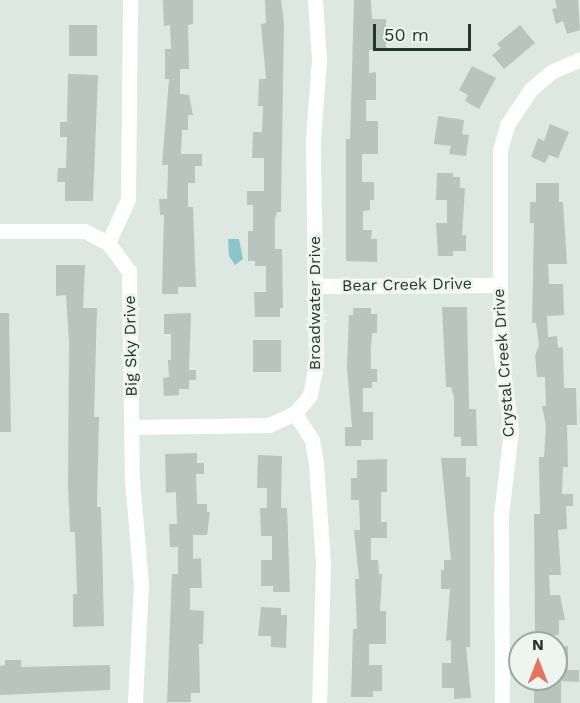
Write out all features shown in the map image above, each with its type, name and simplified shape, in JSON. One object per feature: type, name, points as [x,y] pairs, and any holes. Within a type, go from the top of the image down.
[{"type":"street","points":[[0,231],[85,231],[108,243],[128,199],[130,0]]},
{"type":"street","name":"Broadwater Drive","points":[[295,413],[310,395],[315,377],[313,139],[319,60],[315,0]]},
{"type":"street","name":"Crystal Creek Drive","points":[[502,703],[501,515],[512,431],[500,346],[498,176],[504,134],[531,89],[551,72],[580,59]]},
{"type":"street","name":"Big Sky Drive","points":[[108,243],[124,261],[130,279],[132,479],[141,583],[135,703]]},
{"type":"street","name":"Bear Creek Drive","points":[[316,286],[499,285]]},
{"type":"street","points":[[132,427],[258,426],[278,423],[295,413],[312,440],[316,463],[323,564],[319,703]]},
{"type":"water","points":[[228,239],[239,239],[243,259],[235,265],[229,256]]},
{"type":"building","points":[[163,0],[193,0],[193,24],[188,25],[189,69],[180,69],[180,94],[189,95],[193,115],[188,115],[188,130],[182,130],[181,154],[202,154],[202,166],[195,166],[195,183],[188,183],[188,207],[193,207],[196,287],[178,287],[178,294],[162,294],[164,215],[160,215],[159,199],[167,199],[168,165],[162,165],[169,79],[165,79],[165,49],[171,49],[170,25],[164,26]]},
{"type":"building","points":[[265,0],[281,0],[284,23],[281,212],[277,212],[275,219],[275,249],[282,249],[283,308],[280,308],[280,317],[255,317],[254,292],[266,292],[266,266],[255,266],[255,261],[248,261],[248,231],[253,231],[253,205],[247,205],[247,191],[264,191],[264,158],[252,158],[253,132],[262,132],[263,106],[258,106],[259,79],[266,79],[261,24],[266,23]]},
{"type":"building","points":[[354,0],[371,0],[372,19],[386,19],[386,50],[369,50],[369,73],[376,72],[376,100],[366,100],[366,121],[378,121],[378,154],[362,154],[362,182],[374,182],[374,200],[370,200],[370,210],[363,211],[363,230],[372,230],[371,239],[377,239],[377,262],[346,261],[346,139],[350,139]]},
{"type":"building","points":[[555,0],[578,0],[580,30],[567,34],[563,21],[556,24],[552,9],[557,8]]},
{"type":"building","points":[[69,25],[97,25],[97,56],[69,56]]},
{"type":"building","points":[[520,25],[535,43],[504,69],[492,55],[501,48],[497,44]]},
{"type":"building","points":[[472,66],[496,78],[479,109],[465,101],[468,95],[459,90]]},
{"type":"building","points":[[68,74],[98,75],[93,201],[65,201],[65,182],[57,182],[58,168],[66,168],[67,137],[60,137],[60,122],[67,122]]},
{"type":"building","points":[[438,116],[464,120],[462,134],[469,135],[466,156],[449,154],[451,146],[434,144]]},
{"type":"building","points":[[550,124],[569,132],[558,158],[549,155],[545,163],[531,157],[538,138],[544,141]]},
{"type":"building","points":[[437,173],[453,173],[453,177],[460,177],[460,188],[465,188],[462,235],[466,235],[466,251],[453,251],[453,256],[438,256],[436,223],[447,223],[447,200],[436,200]]},
{"type":"building","points":[[536,183],[559,183],[559,202],[563,202],[567,264],[548,264],[549,284],[563,284],[564,315],[547,316],[548,337],[557,336],[558,348],[563,347],[564,388],[576,388],[577,425],[567,425],[568,467],[563,467],[562,494],[573,494],[573,506],[566,506],[567,529],[558,530],[561,575],[549,575],[550,595],[560,595],[565,620],[559,620],[559,631],[535,631],[534,514],[540,514],[539,457],[544,457],[546,426],[542,406],[546,406],[545,377],[537,377],[535,356],[539,345],[536,323],[532,323],[534,223],[530,223],[530,202],[536,202]]},
{"type":"building","points":[[56,265],[85,265],[83,308],[97,308],[94,417],[99,417],[97,507],[101,507],[104,626],[73,627],[73,594],[77,594],[75,532],[70,532],[68,484],[69,342],[66,295],[56,296]]},
{"type":"building","points":[[442,307],[467,307],[469,409],[476,409],[477,446],[461,446],[461,437],[454,437],[454,397],[451,387],[446,387]]},
{"type":"building","points":[[353,308],[371,308],[371,314],[377,314],[377,333],[372,333],[371,369],[377,369],[377,382],[372,382],[372,388],[363,388],[363,412],[373,412],[373,440],[361,440],[361,446],[345,446],[345,427],[352,427],[347,367],[349,315],[353,315]]},
{"type":"building","points":[[0,313],[9,313],[11,432],[0,432]]},
{"type":"building","points":[[191,313],[189,370],[196,370],[196,380],[189,380],[189,389],[179,389],[179,395],[164,396],[163,378],[169,377],[171,334],[164,334],[164,314]]},
{"type":"building","points":[[253,340],[281,340],[281,372],[253,372]]},
{"type":"building","points":[[197,453],[197,463],[204,463],[204,474],[196,474],[197,504],[207,504],[207,512],[210,512],[207,535],[193,535],[193,559],[201,558],[202,588],[190,588],[190,610],[204,611],[203,644],[199,644],[200,693],[191,693],[191,702],[167,702],[172,574],[178,574],[178,547],[170,547],[169,524],[177,524],[176,492],[166,493],[165,454]]},
{"type":"building","points":[[258,455],[282,456],[281,508],[287,508],[290,592],[273,592],[273,586],[261,586],[261,560],[272,560],[272,536],[261,536],[260,508],[267,508],[267,488],[257,488]]},
{"type":"building","points":[[441,458],[466,458],[466,477],[470,477],[470,647],[466,647],[471,698],[454,699],[454,688],[442,688],[442,663],[451,663],[451,640],[446,641],[450,589],[441,589],[441,570],[444,570],[444,560],[451,560]]},
{"type":"building","points":[[387,459],[387,492],[381,492],[381,522],[387,522],[387,538],[371,538],[371,560],[378,560],[379,574],[382,574],[380,611],[386,611],[386,644],[369,644],[369,665],[382,665],[382,691],[373,691],[373,697],[351,697],[353,629],[357,629],[355,579],[359,579],[354,530],[360,530],[359,500],[351,500],[351,478],[357,478],[357,460]]},
{"type":"building","points":[[261,607],[281,608],[281,615],[287,615],[286,648],[271,647],[271,636],[258,636]]},
{"type":"building","points":[[5,660],[21,660],[21,667],[110,665],[110,690],[0,695],[0,666],[5,665]]},
{"type":"building","points":[[568,670],[579,670],[579,682],[568,681]]},
{"type":"building","points":[[534,691],[561,691],[561,703],[534,703]]}]
